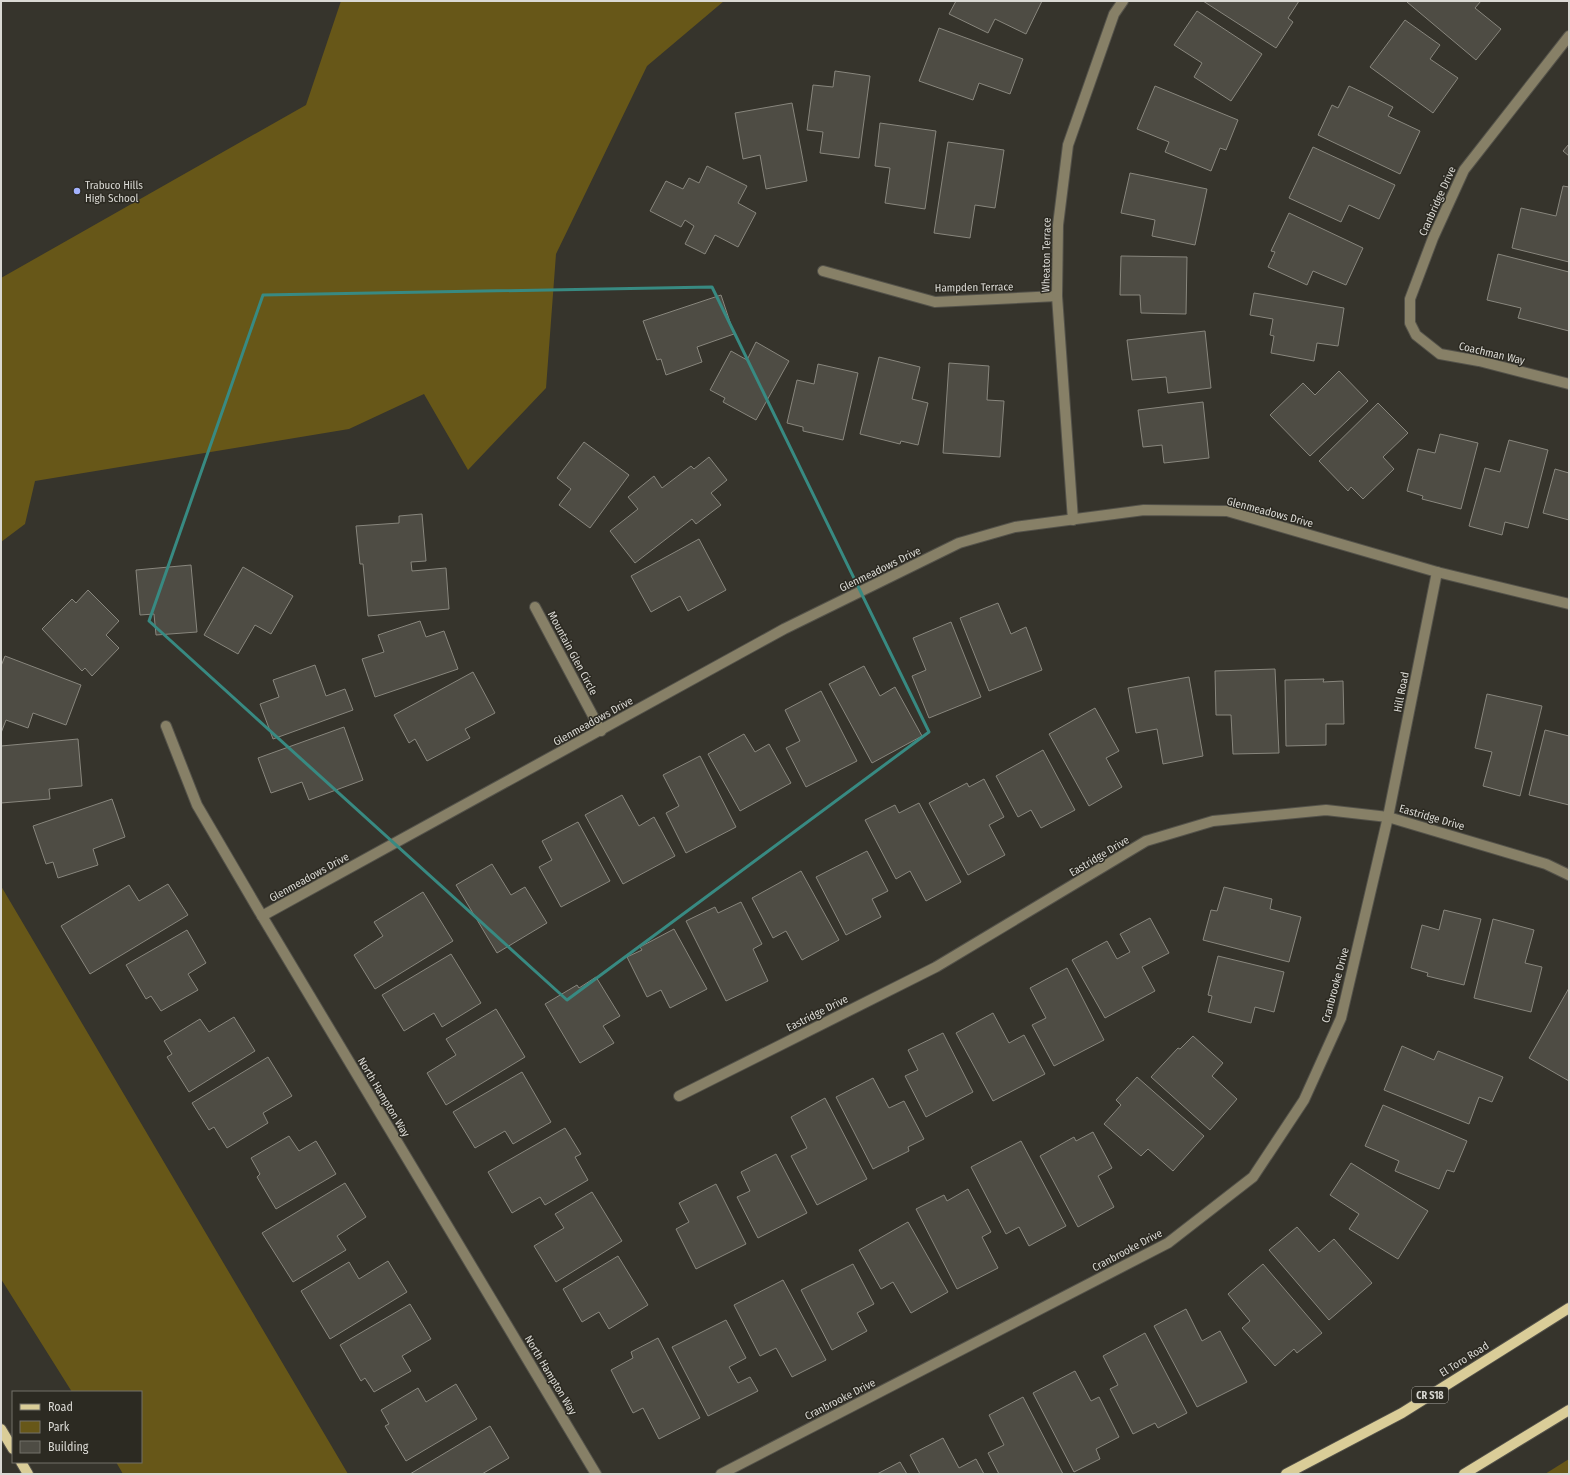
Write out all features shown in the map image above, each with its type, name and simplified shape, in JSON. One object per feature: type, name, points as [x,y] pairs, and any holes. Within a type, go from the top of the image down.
[{"type":"main road","name":"El Toro Road","points":[[1286,1474],[1402,1412],[1569,1308]]},
{"type":"main road","points":[[1464,1474],[1569,1410]]},
{"type":"main road","points":[[1,1430],[12,1447]]},
{"type":"main road","points":[[22,1463],[28,1474]]},
{"type":"street","name":"Wheaton Terrace","points":[[1073,520],[1057,296],[1058,225],[1068,145],[1114,14],[1124,1]]},
{"type":"street","name":"Cranbridge Drive","points":[[1416,335],[1410,323],[1410,299],[1433,238],[1464,170],[1569,36]]},
{"type":"street","name":"Hampden Terrace","points":[[823,271],[935,302],[1057,296]]},
{"type":"street","name":"Coachman Way","points":[[1416,335],[1440,354],[1479,361],[1569,384]]},
{"type":"street","name":"Glenmeadows Drive","points":[[262,916],[601,731],[784,629],[959,543],[1015,527],[1144,510],[1227,512],[1437,572],[1569,604]]},
{"type":"street","name":"Hill Road","points":[[1388,817],[1437,572]]},
{"type":"street","name":"Mountain Glen Circle","points":[[535,607],[601,731]]},
{"type":"street","name":"North Hampton Way","points":[[166,726],[197,805],[596,1474]]},
{"type":"street","name":"Eastridge Drive","points":[[679,1096],[936,967],[1146,841],[1213,821],[1326,810],[1388,817],[1546,864],[1569,875]]},
{"type":"street","name":"Cranbrooke Drive","points":[[721,1474],[1168,1243],[1253,1177],[1304,1100],[1341,1018],[1388,817]]},
{"type":"highlighted area","points":[[712,287],[929,732],[567,1000],[149,621],[263,295]]},
{"type":"green space","points":[[341,1],[724,1],[647,66],[556,254],[546,388],[468,470],[424,394],[349,429],[35,481],[25,524],[1,542],[1,278],[306,105]]},
{"type":"green space","points":[[1,886],[348,1474],[123,1474],[117,1463],[142,1463],[142,1391],[71,1391],[1,1279]]},
{"type":"green space","points":[[1569,1459],[1569,1474],[1545,1474]]},
{"type":"building","points":[[956,1],[1042,1],[1026,34],[995,19],[988,33],[949,14]]},
{"type":"building","points":[[1203,1],[1299,1],[1288,18],[1293,22],[1276,48]]},
{"type":"building","points":[[1481,1],[1475,8],[1501,29],[1476,60],[1407,2]]},
{"type":"building","points":[[1197,11],[1262,54],[1231,101],[1194,77],[1202,63],[1174,45]]},
{"type":"building","points":[[1405,20],[1440,45],[1430,59],[1458,78],[1433,113],[1370,67]]},
{"type":"building","points":[[939,28],[1023,59],[1010,94],[979,83],[973,100],[919,81]]},
{"type":"building","points":[[835,71],[870,76],[859,158],[820,153],[823,132],[807,130],[813,85],[833,87]]},
{"type":"building","points":[[1155,86],[1238,120],[1226,150],[1220,148],[1211,171],[1165,152],[1169,142],[1137,129]]},
{"type":"building","points":[[1349,86],[1393,107],[1388,116],[1420,131],[1400,174],[1318,135],[1332,105],[1338,108]]},
{"type":"building","points":[[792,103],[807,181],[766,189],[760,155],[743,159],[735,113]]},
{"type":"building","points":[[880,123],[936,131],[925,209],[885,203],[890,168],[875,166]]},
{"type":"building","points":[[948,142],[1004,150],[995,208],[975,205],[970,238],[934,233]]},
{"type":"building","points":[[1569,144],[1569,156],[1563,151]]},
{"type":"building","points":[[1313,147],[1395,185],[1379,219],[1349,205],[1341,222],[1289,198]]},
{"type":"building","points":[[707,166],[747,186],[738,203],[756,213],[738,247],[715,235],[705,254],[685,244],[694,226],[685,220],[681,227],[650,211],[666,181],[683,189],[689,178],[699,183]]},
{"type":"building","points":[[1130,173],[1207,189],[1195,245],[1152,236],[1155,220],[1121,213]]},
{"type":"building","points":[[1563,186],[1569,187],[1569,262],[1512,248],[1521,208],[1556,216]]},
{"type":"building","points":[[1289,213],[1363,248],[1346,285],[1313,271],[1307,285],[1268,267],[1275,252],[1271,251]]},
{"type":"building","points":[[1498,254],[1569,272],[1569,331],[1518,318],[1521,308],[1487,300]]},
{"type":"building","points":[[1121,256],[1187,257],[1186,314],[1141,313],[1140,295],[1120,295]]},
{"type":"building","points":[[1254,293],[1344,308],[1338,346],[1317,343],[1314,361],[1271,353],[1274,336],[1270,335],[1273,319],[1250,315]]},
{"type":"building","points":[[721,295],[734,334],[697,347],[702,362],[666,375],[661,359],[657,360],[643,321]]},
{"type":"building","points":[[1205,331],[1211,388],[1168,393],[1166,377],[1132,380],[1127,340]]},
{"type":"building","points":[[756,342],[789,361],[756,420],[723,402],[725,398],[710,390],[731,351],[747,360]]},
{"type":"building","points":[[879,357],[920,367],[912,399],[928,403],[918,445],[901,441],[900,444],[860,434]]},
{"type":"building","points":[[949,363],[989,366],[987,400],[1004,401],[1000,457],[943,453]]},
{"type":"building","points":[[818,364],[858,373],[843,440],[803,431],[803,427],[787,423],[797,380],[814,384]]},
{"type":"building","points":[[1339,371],[1368,401],[1310,456],[1270,415],[1303,383],[1315,395]]},
{"type":"building","points":[[1203,402],[1209,458],[1164,463],[1162,445],[1143,447],[1138,410]]},
{"type":"building","points":[[1378,403],[1408,433],[1383,457],[1394,469],[1363,499],[1351,487],[1348,491],[1319,461]]},
{"type":"building","points":[[1440,434],[1478,443],[1461,509],[1422,499],[1423,496],[1407,491],[1418,449],[1435,453]]},
{"type":"building","points":[[1509,440],[1548,450],[1528,528],[1505,522],[1502,535],[1469,526],[1485,468],[1500,472]]},
{"type":"building","points":[[584,442],[629,475],[590,528],[559,505],[571,489],[557,478]]},
{"type":"building","points":[[709,457],[727,480],[711,493],[721,505],[696,524],[692,519],[635,563],[610,531],[638,509],[628,497],[654,476],[662,488],[691,466],[694,469]]},
{"type":"building","points":[[1555,469],[1569,473],[1569,520],[1543,513]]},
{"type":"building","points":[[422,514],[426,561],[411,562],[412,571],[446,568],[449,609],[368,616],[363,564],[360,564],[356,526],[399,523],[399,516]]},
{"type":"building","points":[[699,539],[726,590],[688,611],[680,596],[651,612],[631,576]]},
{"type":"building","points":[[191,565],[197,632],[156,635],[154,614],[140,615],[136,570]]},
{"type":"building","points":[[243,567],[293,596],[271,634],[255,625],[238,654],[204,635]]},
{"type":"building","points":[[88,590],[119,621],[106,635],[119,648],[92,676],[85,668],[82,671],[42,629],[72,599],[76,603]]},
{"type":"building","points":[[998,603],[1011,634],[1026,627],[1042,670],[989,691],[960,618]]},
{"type":"building","points":[[420,621],[426,637],[444,631],[458,669],[375,697],[362,659],[384,652],[378,635]]},
{"type":"building","points":[[951,622],[981,697],[929,718],[912,676],[926,670],[913,638]]},
{"type":"building","points":[[5,656],[81,685],[66,725],[33,713],[28,728],[6,720],[1,733],[1,666]]},
{"type":"building","points":[[315,665],[326,696],[345,689],[353,710],[273,739],[260,704],[279,697],[273,680]]},
{"type":"building","points":[[864,666],[880,696],[895,687],[922,736],[872,763],[829,684]]},
{"type":"building","points":[[1275,669],[1279,753],[1233,754],[1231,715],[1216,715],[1215,671]]},
{"type":"building","points":[[473,672],[495,713],[465,729],[470,738],[427,761],[415,739],[409,743],[394,715]]},
{"type":"building","points":[[1189,677],[1203,756],[1163,764],[1157,729],[1136,733],[1128,688]]},
{"type":"building","points":[[1324,679],[1323,682],[1343,681],[1344,724],[1326,724],[1326,745],[1286,746],[1285,680]]},
{"type":"building","points":[[821,691],[857,761],[806,787],[786,748],[800,741],[785,710]]},
{"type":"building","points":[[1487,694],[1542,706],[1520,796],[1483,786],[1492,752],[1475,748]]},
{"type":"building","points":[[1095,708],[1119,751],[1106,758],[1122,787],[1089,806],[1049,734]]},
{"type":"building","points":[[344,727],[363,780],[309,800],[302,782],[271,793],[258,758]]},
{"type":"building","points":[[1545,730],[1569,736],[1569,805],[1529,795]]},
{"type":"building","points":[[744,734],[755,752],[769,744],[791,783],[740,811],[708,754]]},
{"type":"building","points":[[78,739],[82,786],[49,789],[50,799],[1,803],[1,746]]},
{"type":"building","points":[[1043,750],[1075,810],[1041,828],[1031,810],[1018,817],[996,776]]},
{"type":"building","points":[[700,756],[736,827],[686,853],[666,813],[679,806],[663,775]]},
{"type":"building","points":[[984,779],[1004,817],[989,825],[1005,855],[968,875],[929,803],[967,783],[969,787]]},
{"type":"building","points":[[622,795],[639,826],[654,817],[675,856],[623,884],[585,815]]},
{"type":"building","points":[[112,799],[125,837],[93,849],[98,865],[58,878],[53,862],[46,864],[33,826]]},
{"type":"building","points":[[919,803],[961,882],[926,901],[910,871],[896,879],[865,820],[895,805],[899,813]]},
{"type":"building","points":[[578,822],[610,881],[561,907],[539,867],[552,860],[542,841]]},
{"type":"building","points":[[867,851],[888,891],[872,899],[881,917],[846,935],[816,877]]},
{"type":"building","points":[[492,864],[511,895],[525,887],[547,923],[497,953],[456,885]]},
{"type":"building","points":[[801,871],[839,940],[802,960],[786,931],[773,938],[752,898]]},
{"type":"building","points":[[168,884],[188,915],[90,974],[61,926],[129,885],[139,901]]},
{"type":"building","points":[[1224,887],[1272,899],[1270,909],[1301,917],[1289,962],[1203,940],[1211,910],[1217,911]]},
{"type":"building","points":[[423,892],[453,941],[375,989],[354,955],[383,936],[374,922]]},
{"type":"building","points":[[741,902],[762,944],[753,949],[768,981],[726,1001],[686,921],[715,907],[718,913]]},
{"type":"building","points":[[1444,910],[1481,919],[1464,985],[1427,976],[1428,973],[1411,968],[1422,925],[1439,930]]},
{"type":"building","points":[[1150,918],[1169,953],[1142,967],[1155,991],[1105,1018],[1072,960],[1107,941],[1117,959],[1130,952],[1120,934]]},
{"type":"building","points":[[1493,919],[1534,930],[1525,963],[1542,967],[1531,1012],[1474,998]]},
{"type":"building","points":[[674,929],[707,989],[670,1008],[661,990],[647,997],[627,957],[642,950],[640,947]]},
{"type":"building","points":[[187,930],[206,963],[188,974],[198,990],[161,1011],[151,996],[146,999],[126,965]]},
{"type":"building","points":[[451,954],[481,1003],[442,1027],[434,1013],[404,1031],[382,995]]},
{"type":"building","points":[[1218,956],[1284,972],[1274,1012],[1255,1007],[1251,1023],[1208,1012],[1212,996],[1208,995]]},
{"type":"building","points":[[1067,968],[1104,1040],[1054,1066],[1032,1025],[1046,1018],[1030,988]]},
{"type":"building","points":[[596,977],[620,1016],[603,1026],[614,1043],[580,1063],[545,1004],[577,985],[579,988]]},
{"type":"building","points":[[1569,988],[1569,1081],[1529,1058]]},
{"type":"building","points":[[496,1009],[525,1057],[446,1105],[427,1073],[456,1055],[446,1039]]},
{"type":"building","points":[[993,1013],[1009,1043],[1024,1035],[1045,1074],[993,1101],[956,1033]]},
{"type":"building","points":[[234,1017],[255,1051],[189,1092],[167,1057],[172,1054],[164,1041],[200,1019],[209,1032]]},
{"type":"building","points":[[943,1033],[973,1092],[926,1117],[905,1076],[918,1070],[908,1050]]},
{"type":"building","points":[[1193,1036],[1223,1063],[1212,1076],[1237,1099],[1210,1130],[1151,1077],[1178,1048],[1180,1049]]},
{"type":"building","points":[[1402,1046],[1434,1060],[1438,1051],[1503,1077],[1492,1102],[1479,1097],[1469,1124],[1384,1090]]},
{"type":"building","points":[[268,1057],[292,1096],[263,1113],[268,1123],[227,1148],[214,1127],[209,1130],[192,1103]]},
{"type":"building","points":[[522,1072],[551,1122],[513,1144],[505,1131],[475,1148],[453,1112]]},
{"type":"building","points":[[1137,1077],[1204,1136],[1173,1171],[1148,1149],[1141,1156],[1104,1124],[1121,1105],[1116,1100]]},
{"type":"building","points":[[873,1078],[889,1108],[904,1101],[924,1139],[908,1147],[909,1151],[873,1169],[836,1097]]},
{"type":"building","points":[[825,1098],[867,1179],[817,1205],[791,1156],[807,1148],[791,1117]]},
{"type":"building","points":[[1383,1105],[1467,1141],[1454,1172],[1447,1170],[1439,1189],[1395,1171],[1399,1161],[1365,1146]]},
{"type":"building","points":[[565,1128],[581,1154],[575,1157],[588,1180],[545,1205],[540,1197],[512,1213],[488,1172]]},
{"type":"building","points":[[1093,1132],[1112,1168],[1098,1176],[1114,1207],[1078,1227],[1040,1156],[1074,1137],[1076,1141]]},
{"type":"building","points":[[289,1136],[299,1151],[316,1141],[336,1174],[276,1209],[257,1177],[260,1174],[251,1158]]},
{"type":"building","points":[[1021,1141],[1066,1226],[1029,1246],[1019,1227],[1006,1234],[971,1167]]},
{"type":"building","points":[[776,1154],[807,1213],[758,1238],[737,1197],[750,1191],[741,1172]]},
{"type":"building","points":[[1351,1163],[1428,1211],[1398,1259],[1349,1229],[1359,1214],[1330,1195]]},
{"type":"building","points":[[345,1183],[366,1217],[337,1236],[346,1250],[293,1282],[262,1233]]},
{"type":"building","points":[[716,1184],[746,1244],[696,1269],[676,1229],[689,1222],[679,1203]]},
{"type":"building","points":[[968,1189],[991,1232],[982,1237],[998,1268],[957,1289],[916,1209],[944,1195],[947,1201]]},
{"type":"building","points":[[592,1192],[622,1241],[556,1282],[534,1246],[564,1228],[555,1214]]},
{"type":"building","points":[[908,1222],[948,1292],[911,1313],[893,1282],[881,1289],[859,1250]]},
{"type":"building","points":[[1297,1227],[1319,1252],[1334,1239],[1372,1283],[1329,1320],[1269,1250]]},
{"type":"building","points":[[618,1256],[648,1305],[609,1329],[599,1312],[582,1322],[563,1289]]},
{"type":"building","points":[[388,1261],[407,1292],[330,1339],[301,1291],[349,1262],[359,1279]]},
{"type":"building","points":[[853,1264],[874,1304],[857,1313],[867,1331],[832,1350],[801,1290]]},
{"type":"building","points":[[1263,1264],[1322,1333],[1297,1353],[1294,1349],[1275,1366],[1242,1328],[1250,1321],[1228,1294]]},
{"type":"building","points":[[783,1280],[826,1360],[792,1377],[776,1348],[760,1356],[734,1305]]},
{"type":"building","points":[[410,1304],[431,1339],[402,1356],[411,1371],[374,1392],[365,1378],[361,1381],[340,1345]]},
{"type":"building","points":[[1186,1309],[1202,1341],[1220,1331],[1247,1382],[1197,1407],[1154,1326]]},
{"type":"building","points":[[726,1320],[746,1358],[729,1367],[738,1383],[750,1377],[758,1391],[708,1416],[672,1347]]},
{"type":"building","points":[[1145,1333],[1187,1413],[1158,1428],[1155,1423],[1133,1434],[1110,1389],[1118,1385],[1103,1356]]},
{"type":"building","points":[[658,1338],[700,1418],[659,1439],[643,1408],[633,1413],[611,1370],[633,1358],[631,1352]]},
{"type":"building","points":[[1075,1371],[1091,1401],[1099,1397],[1119,1437],[1096,1449],[1100,1459],[1074,1472],[1033,1393]]},
{"type":"building","points":[[456,1384],[477,1419],[406,1461],[385,1426],[389,1424],[381,1410],[418,1388],[426,1402]]},
{"type":"building","points":[[1023,1397],[1063,1474],[999,1474],[988,1453],[1004,1445],[989,1415]]},
{"type":"building","points":[[490,1426],[509,1458],[482,1474],[410,1474]]},
{"type":"building","points":[[943,1438],[959,1468],[976,1459],[984,1474],[920,1474],[910,1455]]},
{"type":"building","points":[[900,1462],[907,1474],[877,1474]]},
{"type":"place","name":"Trabuco Hills High School","points":[[77,191]]}]
